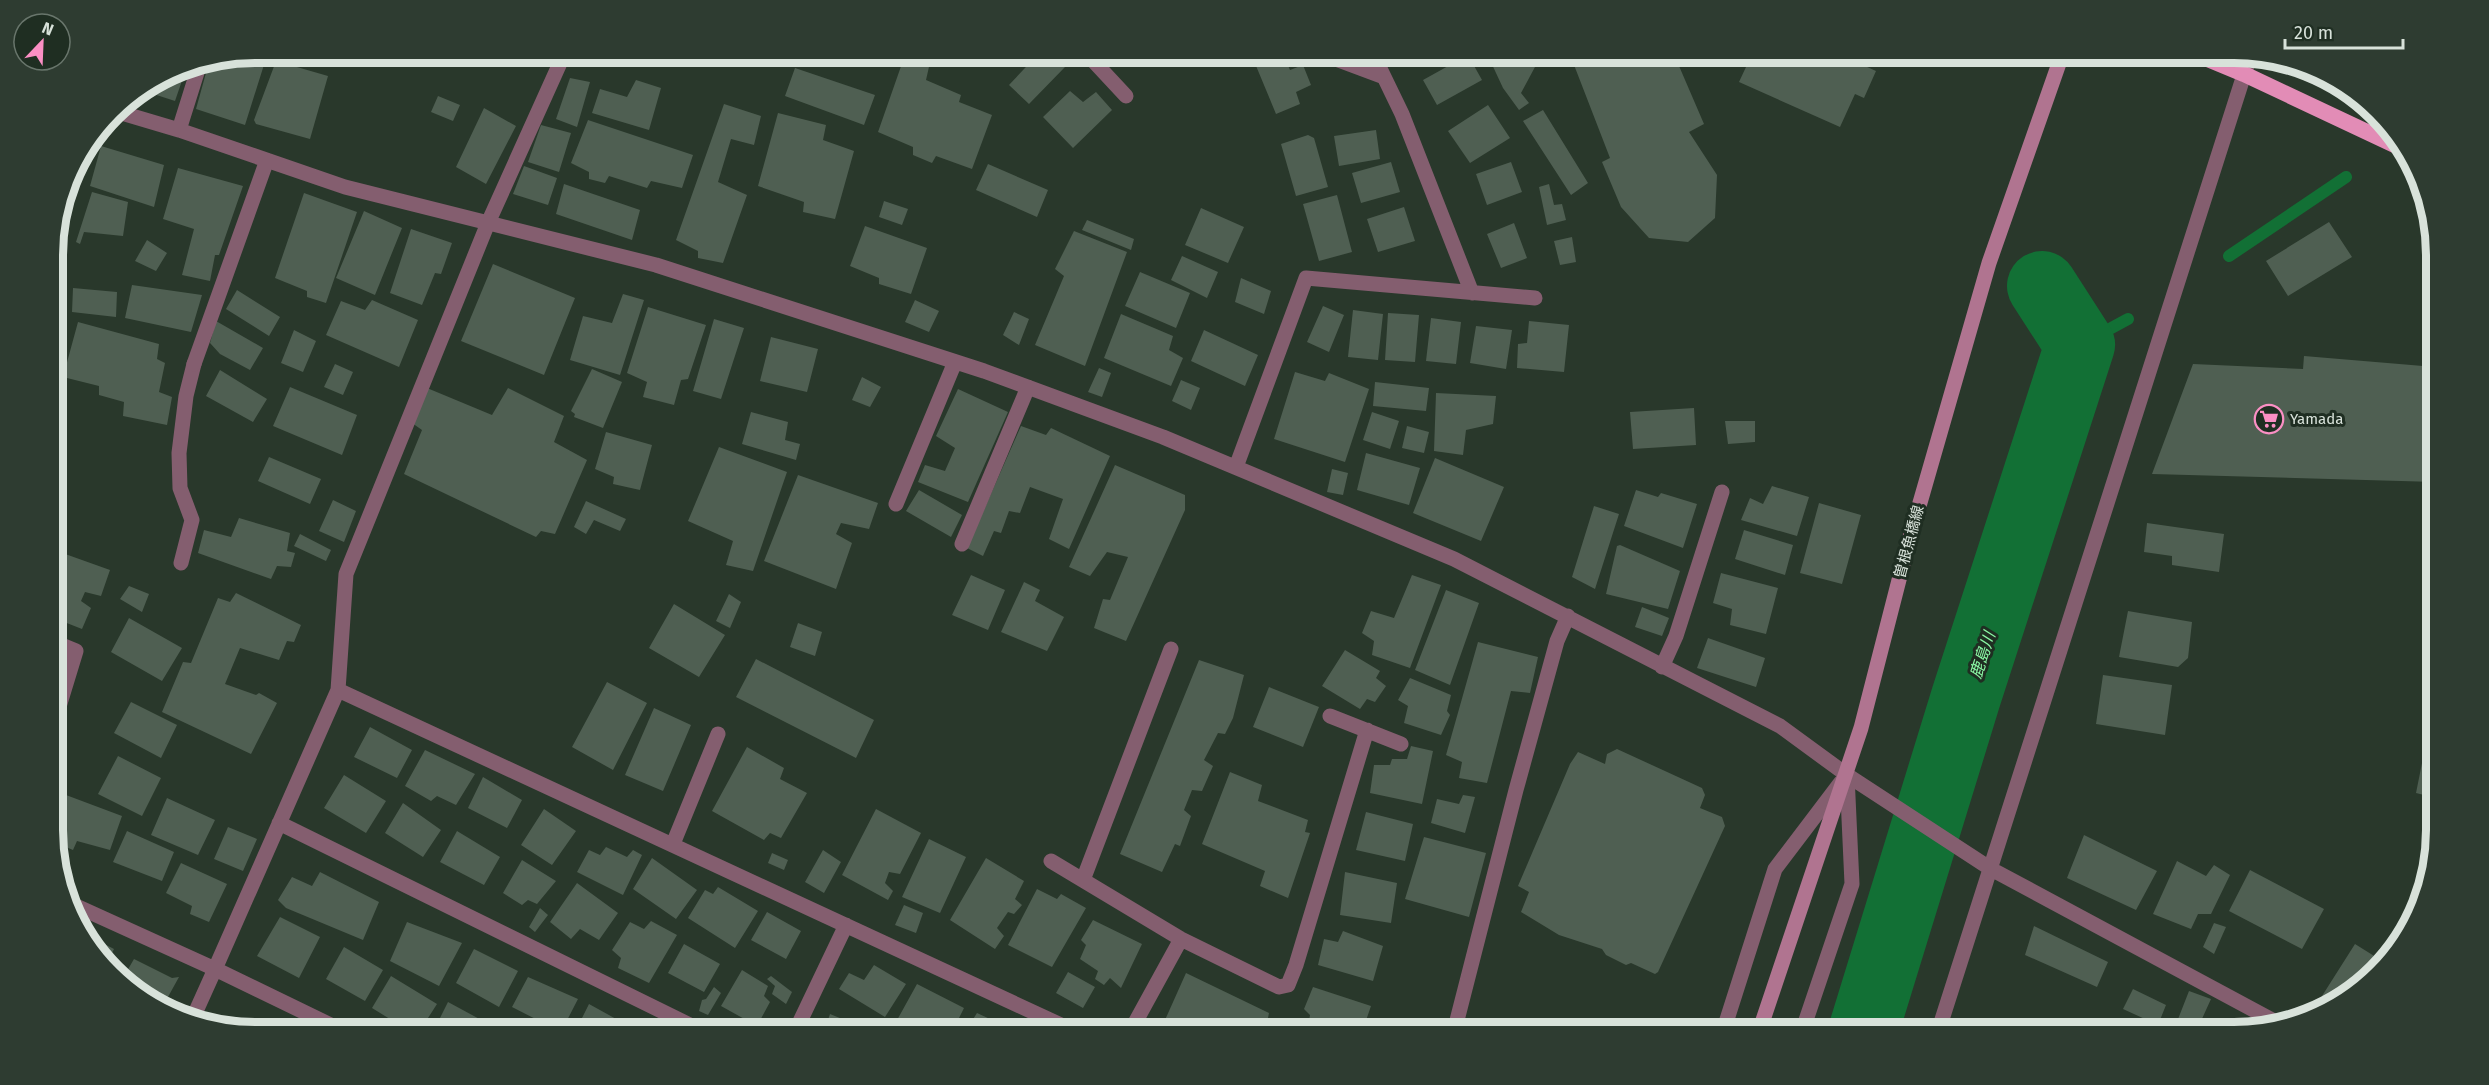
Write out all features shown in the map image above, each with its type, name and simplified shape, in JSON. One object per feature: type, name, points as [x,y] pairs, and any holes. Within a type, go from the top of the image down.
[{"type":"highway","points":[[2218,63],[2389,142]]},
{"type":"main road","name":"曽根魚橋線","points":[[1762,1022],[1861,729],[1909,541],[1989,264],[2059,63]]},
{"type":"street","points":[[195,1013],[338,690],[346,574],[488,224],[560,63]]},
{"type":"street","points":[[1095,63],[1126,96]]},
{"type":"street","points":[[1346,63],[1384,77]]},
{"type":"street","points":[[1377,63],[1402,114],[1472,293]]},
{"type":"street","points":[[1941,1022],[2247,64]]},
{"type":"street","points":[[179,130],[197,73]]},
{"type":"street","points":[[125,114],[179,130],[345,187],[656,266],[955,362],[1163,437],[1454,558],[1780,726],[1846,775],[1991,869],[2269,1018]]},
{"type":"street","points":[[180,563],[192,520],[180,489],[179,453],[186,396],[194,363],[267,160]]},
{"type":"street","points":[[1236,467],[1306,278],[1535,298]]},
{"type":"street","points":[[896,504],[955,362]]},
{"type":"street","points":[[962,544],[1028,387]]},
{"type":"street","points":[[1662,667],[1676,636],[1722,492]]},
{"type":"street","points":[[1457,1022],[1557,641],[1568,616]]},
{"type":"street","points":[[63,646],[76,651],[63,694]]},
{"type":"street","points":[[1083,880],[1171,649]]},
{"type":"street","points":[[338,690],[1055,1022]]},
{"type":"street","points":[[1330,716],[1401,744]]},
{"type":"street","points":[[1051,861],[1181,939],[1279,987],[1288,985],[1367,730]]},
{"type":"street","points":[[673,844],[718,734]]},
{"type":"street","points":[[1726,1022],[1776,869],[1846,775]]},
{"type":"street","points":[[1805,1022],[1852,884],[1846,775]]},
{"type":"street","points":[[279,823],[684,1022]]},
{"type":"street","points":[[79,906],[324,1022]]},
{"type":"street","points":[[800,1022],[846,925]]},
{"type":"street","points":[[1135,1022],[1181,939]]},
{"type":"building","points":[[242,63],[265,63],[245,125],[196,109],[207,70]]},
{"type":"building","points":[[275,63],[283,63],[328,76],[310,139],[256,124],[254,120]]},
{"type":"building","points":[[902,63],[930,63],[926,80],[961,95],[959,102],[992,115],[972,169],[936,156],[932,163],[913,155],[913,147],[878,132]]},
{"type":"building","points":[[1030,63],[1061,63],[1065,67],[1029,104],[1009,85]]},
{"type":"building","points":[[1255,63],[1287,63],[1290,70],[1303,65],[1311,85],[1296,92],[1300,104],[1276,114]]},
{"type":"building","points":[[1454,63],[1472,63],[1482,80],[1437,105],[1423,80]]},
{"type":"building","points":[[1491,63],[1537,63],[1521,93],[1529,103],[1519,110],[1503,88]]},
{"type":"building","points":[[1573,63],[1678,63],[1704,124],[1689,132],[1717,175],[1715,218],[1688,242],[1649,238],[1621,207],[1602,162],[1610,158]]},
{"type":"building","points":[[1748,63],[1858,63],[1876,71],[1864,98],[1855,94],[1840,127],[1739,82]]},
{"type":"building","points":[[795,68],[875,95],[864,125],[785,96]]},
{"type":"building","points":[[183,77],[175,101],[151,93]]},
{"type":"building","points":[[570,78],[590,82],[577,127],[556,119]]},
{"type":"building","points":[[636,80],[661,88],[649,130],[592,113],[600,89],[627,97]]},
{"type":"building","points":[[1070,91],[1083,102],[1096,92],[1112,110],[1073,148],[1043,117]]},
{"type":"building","points":[[438,96],[460,105],[453,121],[431,112]]},
{"type":"building","points":[[724,104],[761,116],[754,145],[731,139],[718,182],[747,195],[723,263],[698,258],[698,251],[676,240]]},
{"type":"building","points":[[1488,105],[1510,138],[1470,163],[1448,131]]},
{"type":"building","points":[[484,108],[516,126],[486,184],[456,167]]},
{"type":"building","points":[[1543,110],[1588,183],[1571,195],[1523,121]]},
{"type":"building","points":[[778,113],[826,125],[823,140],[854,151],[835,219],[803,212],[804,202],[758,186]]},
{"type":"building","points":[[588,120],[693,155],[682,188],[651,181],[647,188],[609,176],[605,183],[589,179],[589,172],[571,163]]},
{"type":"building","points":[[541,125],[571,133],[559,172],[528,162]]},
{"type":"building","points":[[1376,130],[1380,159],[1339,166],[1334,136]]},
{"type":"building","points":[[1308,135],[1314,138],[1328,187],[1296,196],[1281,144]]},
{"type":"building","points":[[101,146],[164,165],[154,207],[90,186]]},
{"type":"building","points":[[1391,162],[1400,192],[1361,203],[1352,173]]},
{"type":"building","points":[[1511,162],[1522,192],[1487,205],[1476,174]]},
{"type":"building","points":[[87,163],[69,214],[78,181]]},
{"type":"building","points":[[988,164],[1048,190],[1037,217],[976,190]]},
{"type":"building","points":[[524,166],[557,178],[548,205],[513,194]]},
{"type":"building","points":[[178,168],[243,186],[219,255],[215,255],[210,281],[182,275],[194,229],[163,219]]},
{"type":"building","points":[[564,184],[640,210],[632,240],[556,214]]},
{"type":"building","points":[[1549,184],[1554,205],[1562,204],[1566,220],[1547,225],[1539,187]]},
{"type":"building","points":[[92,192],[128,202],[123,236],[84,232],[80,244],[76,242]]},
{"type":"building","points":[[304,193],[357,212],[326,303],[307,297],[307,291],[275,278]]},
{"type":"building","points":[[1337,195],[1352,252],[1319,261],[1303,204]]},
{"type":"building","points":[[884,201],[908,209],[902,225],[879,217]]},
{"type":"building","points":[[1404,207],[1415,241],[1378,252],[1367,219]]},
{"type":"building","points":[[1201,208],[1244,227],[1228,263],[1185,245]]},
{"type":"building","points":[[364,211],[402,228],[375,295],[336,278]]},
{"type":"building","points":[[1087,220],[1134,239],[1131,250],[1082,230]]},
{"type":"building","points":[[2329,222],[2352,257],[2288,296],[2266,261]]},
{"type":"building","points":[[1514,223],[1527,258],[1501,268],[1487,234]]},
{"type":"building","points":[[865,226],[927,248],[911,294],[879,284],[879,278],[850,266]]},
{"type":"building","points":[[411,229],[452,243],[441,274],[435,273],[422,305],[390,293]]},
{"type":"building","points":[[1074,231],[1127,252],[1085,366],[1035,345],[1064,276],[1055,269]]},
{"type":"building","points":[[1572,237],[1576,262],[1560,265],[1554,241]]},
{"type":"building","points":[[147,240],[167,253],[156,271],[135,261]]},
{"type":"building","points":[[1182,256],[1218,272],[1207,298],[1171,280]]},
{"type":"building","points":[[493,264],[575,298],[544,375],[461,341]]},
{"type":"building","points":[[1140,272],[1190,293],[1176,328],[1125,306]]},
{"type":"building","points":[[1241,278],[1271,291],[1264,314],[1235,302]]},
{"type":"building","points":[[132,285],[202,295],[191,332],[125,318]]},
{"type":"building","points":[[73,288],[117,292],[116,317],[72,312]]},
{"type":"building","points":[[237,290],[280,317],[269,336],[226,309]]},
{"type":"building","points":[[623,294],[644,300],[620,375],[570,360],[583,316],[612,323]]},
{"type":"building","points":[[372,300],[418,320],[399,367],[326,335],[341,301],[365,310]]},
{"type":"building","points":[[915,300],[939,311],[929,332],[905,322]]},
{"type":"building","points":[[1323,306],[1344,315],[1329,352],[1307,342]]},
{"type":"building","points":[[648,307],[706,325],[688,379],[681,380],[674,405],[643,397],[647,382],[627,373]]},
{"type":"building","points":[[1353,310],[1383,314],[1378,360],[1348,357]]},
{"type":"building","points":[[1014,312],[1029,319],[1019,345],[1003,335]]},
{"type":"building","points":[[1388,313],[1419,315],[1415,362],[1385,360]]},
{"type":"building","points":[[1121,314],[1173,336],[1169,350],[1183,358],[1171,386],[1104,358]]},
{"type":"building","points":[[1431,318],[1461,322],[1456,364],[1426,361]]},
{"type":"building","points":[[714,319],[744,328],[721,399],[693,391]]},
{"type":"building","points":[[216,321],[263,348],[250,370],[220,354],[210,343]]},
{"type":"building","points":[[1529,321],[1569,325],[1564,372],[1517,368],[1518,344],[1527,343]]},
{"type":"building","points":[[78,322],[159,344],[157,359],[165,363],[159,392],[172,397],[167,425],[123,416],[124,402],[99,395],[99,386],[63,377]]},
{"type":"building","points":[[1476,326],[1512,330],[1506,369],[1470,363]]},
{"type":"building","points":[[294,330],[316,341],[303,372],[281,363]]},
{"type":"building","points":[[1204,330],[1258,355],[1245,386],[1191,361]]},
{"type":"building","points":[[771,337],[818,349],[807,392],[760,381]]},
{"type":"building","points":[[2304,356],[2426,366],[2426,482],[2152,474],[2193,364],[2303,369]]},
{"type":"building","points":[[335,364],[353,372],[343,395],[324,387]]},
{"type":"building","points":[[1099,368],[1111,373],[1102,397],[1088,392]]},
{"type":"building","points":[[592,369],[622,382],[603,428],[574,417],[575,414],[571,411]]},
{"type":"building","points":[[220,370],[267,399],[253,422],[206,396]]},
{"type":"building","points":[[1295,372],[1325,381],[1329,373],[1369,389],[1345,462],[1274,439]]},
{"type":"building","points":[[862,377],[881,387],[870,407],[852,400]]},
{"type":"building","points":[[1181,380],[1200,388],[1191,410],[1172,401]]},
{"type":"building","points":[[1375,382],[1429,388],[1426,411],[1373,406]]},
{"type":"building","points":[[290,387],[357,415],[342,455],[273,426]]},
{"type":"building","points":[[427,388],[492,415],[508,388],[564,416],[554,442],[587,460],[555,534],[541,531],[536,537],[404,474],[422,430],[412,423]]},
{"type":"building","points":[[958,389],[1008,412],[968,502],[918,482],[925,465],[945,471],[955,448],[936,436]]},
{"type":"building","points":[[1436,393],[1496,396],[1493,424],[1466,430],[1463,455],[1434,451]]},
{"type":"building","points":[[1694,408],[1696,445],[1633,449],[1630,412]]},
{"type":"building","points":[[751,412],[788,422],[785,440],[800,444],[796,460],[742,444]]},
{"type":"building","points":[[1372,412],[1399,421],[1390,449],[1363,440]]},
{"type":"building","points":[[1725,421],[1755,421],[1755,442],[1728,444]]},
{"type":"building","points":[[1021,426],[1046,435],[1051,428],[1110,456],[1069,549],[1049,539],[1063,499],[1030,487],[1020,513],[1009,511],[1001,533],[994,531],[983,556],[967,548]]},
{"type":"building","points":[[1407,426],[1429,432],[1424,453],[1402,448]]},
{"type":"building","points":[[606,432],[652,445],[640,490],[613,484],[614,477],[595,469]]},
{"type":"building","points":[[719,447],[787,472],[753,571],[726,565],[733,541],[688,521]]},
{"type":"building","points":[[1366,453],[1420,468],[1409,505],[1357,490]]},
{"type":"building","points":[[269,457],[321,479],[310,504],[258,481]]},
{"type":"building","points":[[1435,458],[1504,487],[1481,541],[1413,513]]},
{"type":"building","points":[[1115,465],[1185,495],[1185,510],[1126,641],[1094,628],[1103,599],[1110,600],[1128,557],[1107,552],[1090,576],[1069,567]]},
{"type":"building","points":[[1332,469],[1348,473],[1343,495],[1327,492]]},
{"type":"building","points":[[798,475],[878,503],[869,529],[841,523],[836,534],[852,543],[836,589],[764,561]]},
{"type":"building","points":[[1772,486],[1809,497],[1797,536],[1741,520],[1750,498],[1763,504]]},
{"type":"building","points":[[919,490],[962,515],[951,537],[906,511]]},
{"type":"building","points":[[1636,490],[1658,497],[1661,493],[1697,504],[1683,548],[1624,526]]},
{"type":"building","points":[[333,500],[356,511],[344,542],[319,531]]},
{"type":"building","points":[[586,501],[626,519],[620,531],[594,520],[586,534],[574,527]]},
{"type":"building","points":[[1819,503],[1861,515],[1842,584],[1800,573]]},
{"type":"building","points":[[1594,506],[1619,514],[1595,589],[1572,577]]},
{"type":"building","points":[[239,518],[290,533],[287,551],[295,553],[291,567],[277,566],[271,579],[198,553],[204,530],[231,537]]},
{"type":"building","points":[[2147,523],[2224,534],[2219,572],[2172,565],[2172,556],[2144,552]]},
{"type":"building","points":[[1744,530],[1793,545],[1785,575],[1735,559]]},
{"type":"building","points":[[300,534],[331,550],[326,561],[294,546]]},
{"type":"building","points":[[1620,545],[1680,571],[1668,609],[1606,594],[1617,546]]},
{"type":"building","points":[[63,553],[110,570],[101,596],[85,592],[81,601],[91,608],[82,629],[63,622]]},
{"type":"building","points":[[1721,573],[1778,588],[1766,634],[1730,625],[1732,609],[1713,603]]},
{"type":"building","points":[[971,575],[1005,590],[988,630],[952,615]]},
{"type":"building","points":[[1412,575],[1441,585],[1410,668],[1372,655],[1374,641],[1362,633],[1371,611],[1394,618]]},
{"type":"building","points":[[1024,582],[1040,590],[1035,601],[1064,617],[1047,651],[1001,632]]},
{"type":"building","points":[[129,586],[149,594],[142,612],[120,599]]},
{"type":"building","points":[[1446,590],[1479,603],[1450,685],[1415,670]]},
{"type":"building","points":[[236,593],[301,625],[294,642],[287,641],[279,660],[240,648],[225,684],[256,695],[259,693],[277,703],[251,754],[162,712],[183,662],[191,663],[218,598],[230,602]]},
{"type":"building","points":[[729,594],[741,602],[730,628],[716,621]]},
{"type":"building","points":[[674,604],[725,635],[699,677],[649,648]]},
{"type":"building","points":[[1642,607],[1669,618],[1662,636],[1635,627]]},
{"type":"building","points":[[2128,611],[2192,622],[2188,658],[2178,667],[2119,657]]},
{"type":"building","points":[[129,618],[182,648],[162,681],[111,652]]},
{"type":"building","points":[[798,623],[822,632],[815,656],[790,647]]},
{"type":"building","points":[[1708,638],[1765,658],[1756,687],[1697,668]]},
{"type":"building","points":[[1478,642],[1538,657],[1530,693],[1511,691],[1487,783],[1459,778],[1462,762],[1446,755]]},
{"type":"building","points":[[1345,650],[1380,671],[1376,678],[1386,686],[1375,702],[1367,699],[1360,709],[1322,686]]},
{"type":"building","points":[[756,659],[874,720],[856,758],[736,697]]},
{"type":"building","points":[[1199,660],[1244,675],[1233,718],[1225,734],[1218,733],[1204,760],[1213,766],[1202,791],[1192,790],[1184,810],[1191,816],[1180,846],[1175,844],[1162,872],[1120,854]]},
{"type":"building","points":[[2103,675],[2172,685],[2165,735],[2096,724]]},
{"type":"building","points":[[1410,678],[1451,695],[1447,711],[1450,715],[1441,735],[1404,723],[1408,706],[1398,700]]},
{"type":"building","points":[[607,682],[647,703],[613,770],[572,747]]},
{"type":"building","points":[[1269,687],[1319,707],[1303,747],[1253,727]]},
{"type":"building","points":[[131,702],[177,725],[161,758],[114,733]]},
{"type":"building","points":[[654,708],[691,725],[663,791],[625,775]]},
{"type":"building","points":[[370,727],[412,750],[397,778],[354,757]]},
{"type":"building","points":[[1411,746],[1433,751],[1422,804],[1370,793],[1374,765],[1390,765],[1392,759],[1407,759]]},
{"type":"building","points":[[747,747],[784,768],[780,779],[807,793],[781,838],[770,833],[764,840],[712,811]]},
{"type":"building","points":[[1617,749],[1702,788],[1705,795],[1700,808],[1722,817],[1725,826],[1658,972],[1655,974],[1631,963],[1626,965],[1606,955],[1602,949],[1559,935],[1521,912],[1529,892],[1518,886],[1570,764],[1578,752],[1605,764],[1607,754]]},
{"type":"building","points":[[425,750],[475,774],[456,805],[437,796],[431,801],[405,786]]},
{"type":"building","points":[[118,756],[161,778],[142,816],[98,794]]},
{"type":"building","points":[[2422,763],[2426,764],[2426,796],[2416,793]]},
{"type":"building","points":[[1230,772],[1262,785],[1258,801],[1308,820],[1305,832],[1310,833],[1288,898],[1260,886],[1265,871],[1202,844]]},
{"type":"building","points":[[344,775],[386,801],[366,833],[324,808]]},
{"type":"building","points":[[483,777],[522,800],[507,828],[468,808]]},
{"type":"building","points":[[66,795],[122,816],[110,850],[77,841],[73,850],[64,846],[63,802]]},
{"type":"building","points":[[1463,795],[1475,797],[1465,833],[1431,823],[1437,799],[1459,804]]},
{"type":"building","points":[[167,798],[215,820],[198,855],[151,835]]},
{"type":"building","points":[[403,803],[441,830],[423,857],[385,833]]},
{"type":"building","points":[[544,809],[576,831],[552,865],[521,845]]},
{"type":"building","points":[[876,809],[921,833],[900,874],[889,872],[885,883],[893,891],[888,900],[842,875]]},
{"type":"building","points":[[1366,812],[1413,824],[1405,861],[1356,850]]},
{"type":"building","points":[[228,827],[257,839],[243,871],[214,859]]},
{"type":"building","points":[[127,831],[174,852],[162,881],[113,862]]},
{"type":"building","points":[[457,831],[500,857],[484,885],[440,862]]},
{"type":"building","points":[[2084,835],[2157,871],[2136,910],[2067,878]]},
{"type":"building","points":[[1424,837],[1486,853],[1469,917],[1405,899]]},
{"type":"building","points":[[929,839],[966,857],[940,913],[902,897]]},
{"type":"building","points":[[606,847],[627,857],[633,850],[642,855],[623,895],[577,872],[589,850],[600,855]]},
{"type":"building","points":[[823,850],[841,862],[824,893],[805,882]]},
{"type":"building","points":[[772,853],[788,860],[784,870],[768,863]]},
{"type":"building","points":[[652,858],[697,890],[676,919],[633,889]]},
{"type":"building","points":[[986,858],[1024,881],[1015,899],[1022,905],[1014,914],[1008,912],[997,928],[1004,936],[995,949],[950,920]]},
{"type":"building","points":[[522,860],[556,881],[537,904],[528,900],[522,905],[503,893]]},
{"type":"building","points":[[2177,861],[2206,876],[2214,865],[2230,875],[2211,914],[2198,914],[2191,929],[2153,914]]},
{"type":"building","points":[[181,863],[227,884],[209,922],[190,914],[192,906],[166,893]]},
{"type":"building","points":[[2250,870],[2324,909],[2302,949],[2229,911]]},
{"type":"building","points":[[320,872],[379,902],[363,940],[286,908],[278,900],[292,877],[312,886]]},
{"type":"building","points":[[1345,872],[1397,883],[1391,923],[1340,915]]},
{"type":"building","points":[[577,883],[618,913],[599,940],[580,929],[571,939],[550,922]]},
{"type":"building","points":[[718,887],[758,911],[735,948],[688,918],[705,890],[713,894]]},
{"type":"building","points":[[1037,889],[1057,899],[1061,894],[1086,908],[1052,967],[1008,945]]},
{"type":"building","points":[[904,905],[923,913],[916,933],[895,925]]},
{"type":"building","points":[[540,908],[548,915],[535,932],[529,927]]},
{"type":"building","points":[[767,912],[801,931],[786,959],[751,940]]},
{"type":"building","points":[[280,917],[320,937],[299,978],[257,956]]},
{"type":"building","points":[[1093,920],[1142,944],[1121,988],[1110,978],[1104,985],[1095,979],[1098,971],[1080,959],[1086,945],[1081,940]]},
{"type":"building","points":[[651,921],[677,935],[649,983],[618,968],[621,958],[612,950],[630,922],[644,929]]},
{"type":"building","points":[[407,922],[462,943],[439,986],[390,961]]},
{"type":"building","points":[[2214,923],[2226,927],[2214,954],[2203,947]]},
{"type":"building","points":[[2034,926],[2108,962],[2097,987],[2025,955]]},
{"type":"building","points":[[1343,931],[1383,946],[1373,981],[1318,965],[1324,939],[1338,942]]},
{"type":"building","points":[[99,941],[114,949],[111,956]]},
{"type":"building","points":[[684,944],[720,964],[704,992],[668,973]]},
{"type":"building","points":[[2355,944],[2377,958],[2341,990],[2326,998],[2322,996]]},
{"type":"building","points":[[344,947],[383,970],[365,1001],[326,979]]},
{"type":"building","points":[[474,949],[518,971],[499,1007],[456,983]]},
{"type":"building","points":[[134,959],[172,978],[179,977],[166,1000],[123,969],[127,971]]},
{"type":"building","points":[[874,965],[906,984],[885,1017],[839,989],[849,973],[864,980]]},
{"type":"building","points":[[742,970],[768,986],[764,996],[770,1002],[759,1022],[750,1022],[721,1006]]},
{"type":"building","points":[[1068,972],[1095,987],[1083,1008],[1056,993]]},
{"type":"building","points":[[1186,973],[1269,1013],[1267,1022],[1169,1022],[1165,1020]]},
{"type":"building","points":[[391,976],[437,1004],[425,1022],[395,1022],[372,1008]]},
{"type":"building","points":[[771,976],[792,992],[786,1004],[772,994],[775,986],[767,979]]},
{"type":"building","points":[[528,977],[578,999],[566,1022],[541,1022],[512,1007]]},
{"type":"building","points":[[917,984],[964,1008],[957,1022],[896,1022]]},
{"type":"building","points":[[714,987],[721,993],[708,1015],[699,1011],[702,1000],[706,999]]},
{"type":"building","points":[[1313,987],[1371,1006],[1365,1022],[1311,1022],[1310,1015],[1304,1009]]},
{"type":"building","points":[[2133,989],[2166,1005],[2159,1022],[2151,1022],[2123,1009]]},
{"type":"building","points":[[2189,991],[2211,999],[2201,1022],[2177,1022]]},
{"type":"building","points":[[448,1002],[485,1022],[438,1022]]},
{"type":"building","points":[[589,1004],[622,1022],[580,1022]]},
{"type":"building","points":[[977,1013],[996,1022],[971,1022]]},
{"type":"building","points":[[830,1014],[850,1022],[827,1022]]},
{"type":"waterway","points":[[2229,256],[2346,177]]},
{"type":"waterway","name":"鹿島川","points":[[1866,1022],[1966,697],[2080,345],[2042,286]]},
{"type":"waterway","points":[[2080,345],[2128,319]]},
{"type":"place","name":"Yamada","points":[[2269,419]]}]
